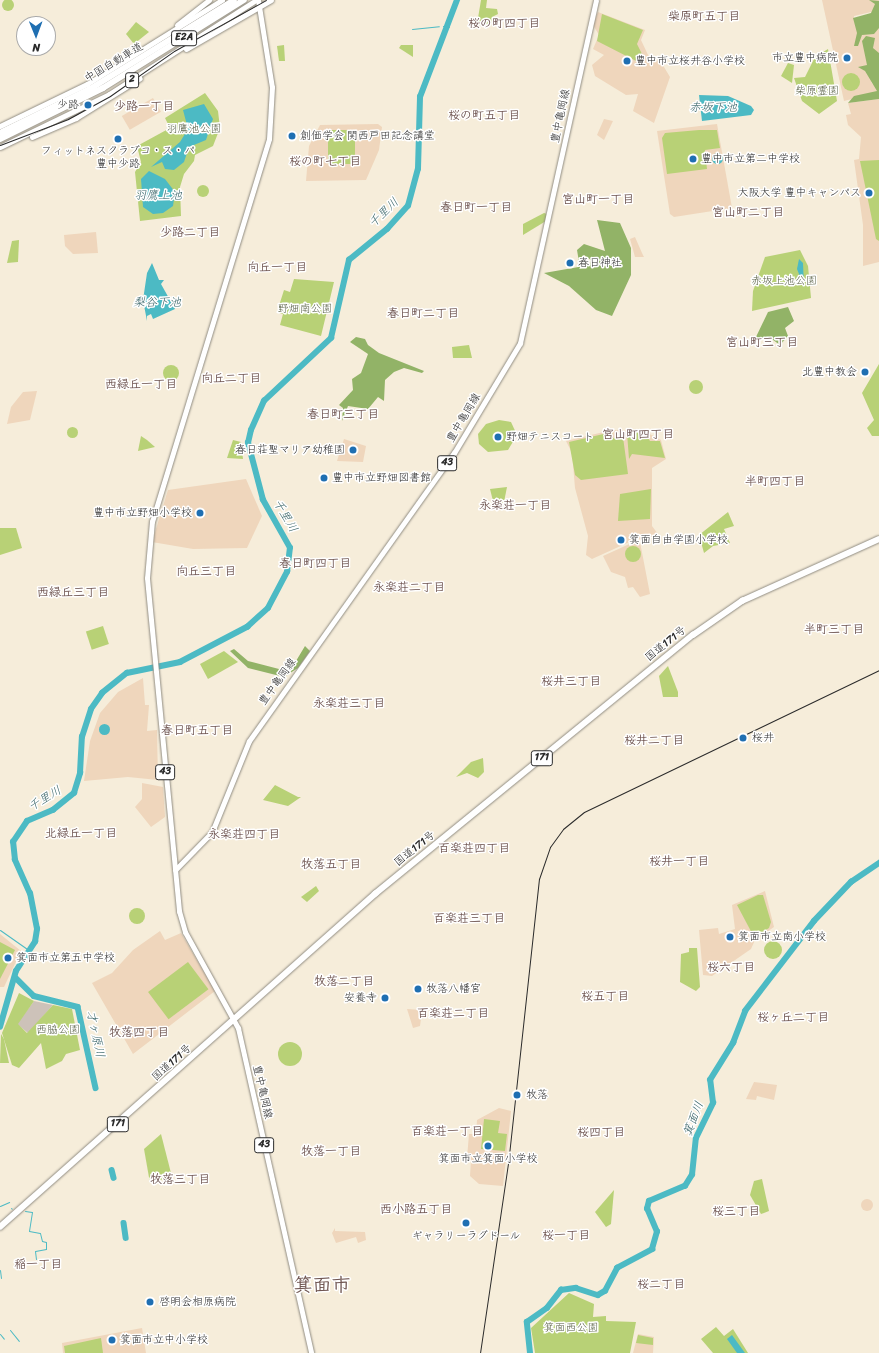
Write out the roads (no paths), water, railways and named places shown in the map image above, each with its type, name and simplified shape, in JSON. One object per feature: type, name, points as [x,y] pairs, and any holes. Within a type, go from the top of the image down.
[{"type":"highway","name":"中国自動車道","points":[[0,133],[82,94],[234,0]]},
{"type":"highway","name":"中国自動車道","points":[[0,139],[97,92],[244,0]]},
{"type":"highway","name":"国道171号","points":[[0,1227],[236,1021],[375,894],[729,608],[879,539]]},
{"type":"main road","points":[[156,42],[209,0]]},
{"type":"main road","name":"2","points":[[0,126],[76,89],[156,42],[222,0]]},
{"type":"main road","points":[[160,62],[258,3],[271,0]]},
{"type":"main road","name":"豊中亀岡線","points":[[175,870],[212,832],[249,741],[454,453],[520,343],[596,0]]},
{"type":"main road","name":"2","points":[[0,148],[76,118],[121,92],[151,67],[258,3]]},
{"type":"main road","name":"豊中亀岡線","points":[[258,3],[272,87],[270,134],[152,521],[147,565],[154,663],[181,922],[236,1021],[311,1353]]},
{"type":"water","name":"赤坂下池","points":[[699,95],[728,96],[751,106],[754,110],[751,115],[702,121]]},
{"type":"water","points":[[204,104],[213,119],[206,140],[189,147],[184,162],[174,170],[165,169],[162,162],[151,167],[180,142],[188,129],[183,110]]},
{"type":"water","points":[[717,152],[721,154],[723,158],[721,162],[717,164],[713,162],[711,158],[713,154]]},
{"type":"water","name":"羽鷹上池","points":[[149,171],[165,179],[175,192],[173,206],[163,213],[153,214],[143,207],[141,179]]},
{"type":"water","points":[[799,259],[803,263],[804,287],[797,269]]},
{"type":"water","name":"梨谷下池","points":[[152,263],[159,280],[164,280],[161,284],[175,309],[153,319],[151,314],[147,316],[147,321],[143,300],[147,273]]},
{"type":"water","points":[[104,723],[108,725],[110,729],[108,733],[104,735],[100,733],[98,729],[100,725]]},
{"type":"water","points":[[732,1335],[745,1353],[737,1353],[727,1339]]},
{"type":"waterway","name":"千里川","points":[[0,1027],[16,971],[35,942],[37,929],[30,894],[15,860],[13,842],[27,821],[53,810],[74,793],[80,773],[82,737],[91,709],[102,693],[127,673],[180,662],[247,627],[268,608],[287,572],[290,548],[263,500],[248,443],[251,430],[264,401],[331,338],[349,260],[387,229],[408,206],[418,169],[420,97],[457,0]]},
{"type":"waterway","points":[[412,29],[439,26]]},
{"type":"waterway","name":"千里川","points":[[443,26],[449,27]]},
{"type":"waterway","name":"箕面川","points":[[530,1353],[527,1322],[547,1308],[561,1290],[576,1288],[598,1295],[605,1291],[617,1268],[652,1249],[657,1232],[647,1209],[649,1201],[685,1186],[692,1175],[696,1138],[713,1103],[710,1080],[733,1043],[745,1011],[814,921],[851,882],[879,863]]},
{"type":"waterway","points":[[0,930],[30,951]]},
{"type":"waterway","name":"才ヶ原川","points":[[16,978],[34,996],[78,1007],[96,1088]]},
{"type":"waterway","name":"才ヶ原川","points":[[112,1170],[114,1178]]},
{"type":"waterway","points":[[0,1206],[9,1202]]},
{"type":"waterway","points":[[25,1211],[32,1212],[29,1231],[40,1233],[42,1241],[46,1242],[46,1249],[35,1251],[36,1259]]},
{"type":"waterway","name":"才ヶ原川","points":[[124,1223],[126,1238]]},
{"type":"waterway","points":[[0,1270],[1,1278]]},
{"type":"waterway","points":[[10,1330],[19,1341]]},
{"type":"waterway","points":[[0,1334],[4,1339]]},
{"type":"railway","points":[[0,145],[68,119],[110,96],[174,51],[266,0]]},
{"type":"railway","points":[[480,1353],[508,1164],[539,879],[550,847],[563,829],[584,812],[879,670]]},
{"type":"place","name":"市立豊中病院","points":[[847,58]]},
{"type":"place","name":"豊中市立桜井谷小学校","points":[[627,61]]},
{"type":"place","name":"少路","points":[[88,105]]},
{"type":"place","name":"創価学会 関西戸田記念講堂","points":[[292,136]]},
{"type":"place","name":"フィットネスクラブコ・ス・パ 豊中少路","points":[[118,139]]},
{"type":"place","name":"豊中市立第二中学校","points":[[693,159]]},
{"type":"place","name":"大阪大学 豊中キャンパス","points":[[869,193]]},
{"type":"place","name":"春日神社","points":[[570,263]]},
{"type":"place","name":"北豊中教会","points":[[865,372]]},
{"type":"place","name":"野畑テニスコート","points":[[498,437]]},
{"type":"place","name":"春日荘聖マリア幼稚園","points":[[353,450]]},
{"type":"place","name":"豊中市立野畑図書館","points":[[324,478]]},
{"type":"place","name":"豊中市立野畑小学校","points":[[200,513]]},
{"type":"place","name":"箕面自由学園小学校","points":[[621,540]]},
{"type":"place","name":"桜井","points":[[743,738]]},
{"type":"place","name":"箕面市立南小学校","points":[[730,937]]},
{"type":"place","name":"箕面市立第五中学校","points":[[8,958]]},
{"type":"place","name":"牧落八幡宮","points":[[418,989]]},
{"type":"place","name":"安養寺","points":[[385,998]]},
{"type":"place","name":"牧落","points":[[517,1095]]},
{"type":"place","name":"箕面市立箕面小学校","points":[[488,1146]]},
{"type":"place","name":"ギャラリーラグドール","points":[[466,1223]]},
{"type":"place","name":"啓明会相原病院","points":[[150,1302]]},
{"type":"place","name":"箕面市立中小学校","points":[[112,1340]]},
{"type":"district","name":"柴原町五丁目","points":[[704,17]]},
{"type":"district","name":"桜の町四丁目","points":[[504,24]]},
{"type":"district","name":"少路一丁目","points":[[144,107]]},
{"type":"district","name":"桜の町五丁目","points":[[484,116]]},
{"type":"district","name":"桜の町七丁目","points":[[325,162]]},
{"type":"district","name":"宮山町一丁目","points":[[598,200]]},
{"type":"district","name":"春日町一丁目","points":[[476,208]]},
{"type":"district","name":"宮山町二丁目","points":[[748,213]]},
{"type":"district","name":"少路二丁目","points":[[190,233]]},
{"type":"district","name":"向丘一丁目","points":[[277,268]]},
{"type":"district","name":"春日町二丁目","points":[[423,314]]},
{"type":"district","name":"宮山町三丁目","points":[[762,343]]},
{"type":"district","name":"向丘二丁目","points":[[231,379]]},
{"type":"district","name":"西緑丘一丁目","points":[[141,385]]},
{"type":"district","name":"春日町三丁目","points":[[343,415]]},
{"type":"district","name":"宮山町四丁目","points":[[638,435]]},
{"type":"district","name":"半町四丁目","points":[[775,482]]},
{"type":"district","name":"永楽荘一丁目","points":[[515,506]]},
{"type":"district","name":"春日町四丁目","points":[[315,564]]},
{"type":"district","name":"向丘三丁目","points":[[206,572]]},
{"type":"district","name":"永楽荘二丁目","points":[[409,588]]},
{"type":"district","name":"西緑丘三丁目","points":[[73,593]]},
{"type":"district","name":"半町三丁目","points":[[834,630]]},
{"type":"district","name":"桜井三丁目","points":[[571,682]]},
{"type":"district","name":"永楽荘三丁目","points":[[349,704]]},
{"type":"district","name":"春日町五丁目","points":[[197,731]]},
{"type":"district","name":"桜井二丁目","points":[[654,741]]},
{"type":"district","name":"北緑丘一丁目","points":[[81,834]]},
{"type":"district","name":"永楽荘四丁目","points":[[244,835]]},
{"type":"district","name":"百楽荘四丁目","points":[[474,849]]},
{"type":"district","name":"桜井一丁目","points":[[679,862]]},
{"type":"district","name":"牧落五丁目","points":[[331,865]]},
{"type":"district","name":"百楽荘三丁目","points":[[469,919]]},
{"type":"district","name":"桜六丁目","points":[[731,968]]},
{"type":"district","name":"牧落二丁目","points":[[344,982]]},
{"type":"district","name":"桜五丁目","points":[[605,997]]},
{"type":"district","name":"百楽荘二丁目","points":[[453,1014]]},
{"type":"district","name":"桜ヶ丘二丁目","points":[[793,1018]]},
{"type":"district","name":"牧落四丁目","points":[[139,1033]]},
{"type":"district","name":"百楽荘一丁目","points":[[447,1132]]},
{"type":"district","name":"桜四丁目","points":[[601,1133]]},
{"type":"district","name":"牧落一丁目","points":[[331,1152]]},
{"type":"district","name":"牧落三丁目","points":[[180,1180]]},
{"type":"district","name":"西小路五丁目","points":[[416,1210]]},
{"type":"district","name":"桜三丁目","points":[[736,1212]]},
{"type":"district","name":"桜一丁目","points":[[566,1236]]},
{"type":"district","name":"稲一丁目","points":[[38,1265]]},
{"type":"district","name":"箕面市","points":[[322,1285]]},
{"type":"district","name":"桜二丁目","points":[[661,1285]]},
{"type":"park label","name":"柴原霊園","points":[[817,91]]},
{"type":"park label","name":"羽鷹池公園","points":[[194,129]]},
{"type":"park label","name":"赤坂上池公園","points":[[784,281]]},
{"type":"park label","name":"野畑南公園","points":[[305,309]]},
{"type":"park label","name":"西脇公園","points":[[58,1030]]},
{"type":"park label","name":"箕面西公園","points":[[571,1328]]}]
